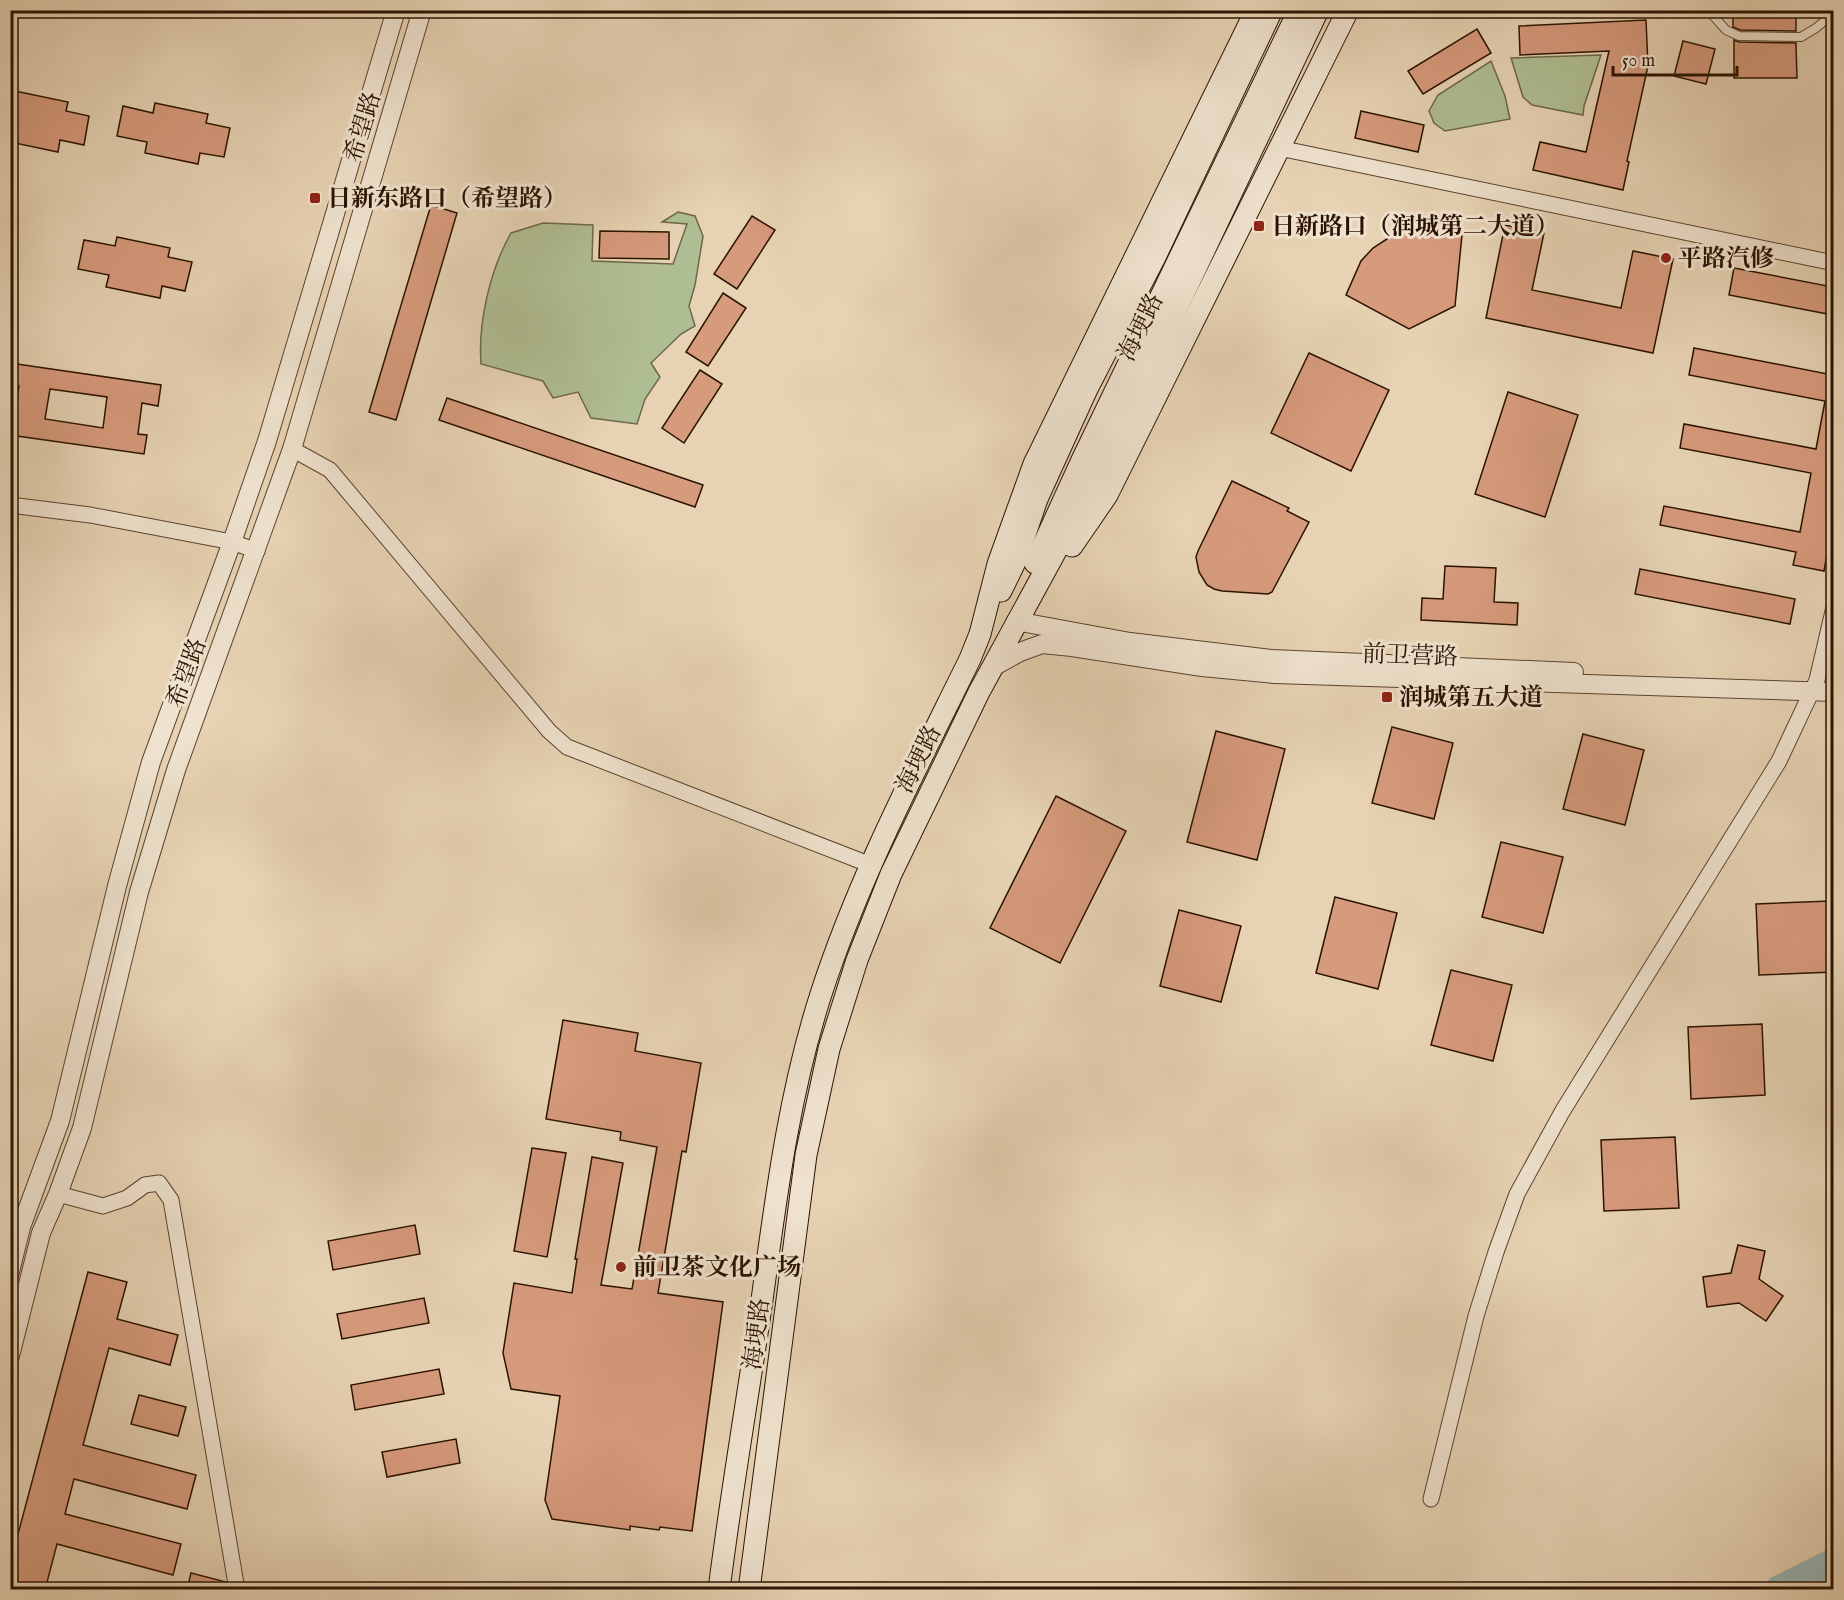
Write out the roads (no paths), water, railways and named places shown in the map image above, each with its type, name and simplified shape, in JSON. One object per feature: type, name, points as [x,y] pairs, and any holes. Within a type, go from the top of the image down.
[{"type":"main road","points":[[980,634],[998,564],[1034,464],[1256,10]]},
{"type":"main road","name":"海埂路","points":[[719,1590],[778,1183],[800,1070],[821,995],[840,940],[871,865],[1017,558],[1037,499],[1087,389],[1155,257],[1272,10]]},
{"type":"main road","points":[[1016,621],[1028,580],[1082,460],[1299,10]]},
{"type":"main road","name":"海埂路","points":[[749,1590],[806,1155],[829,1049],[857,960],[891,874],[1016,621],[1064,536],[1130,407],[1318,10]]},
{"type":"main road","points":[[1016,621],[1043,588],[1107,495],[1348,10]]},
{"type":"street","name":"希望路","points":[[10,1272],[21,1227],[60,1121],[117,886],[151,762],[267,441],[396,10]]},
{"type":"street","name":"希望路","points":[[10,1356],[41,1233],[82,1128],[139,892],[176,770],[292,448],[422,10]]},
{"type":"street","points":[[1279,148],[1833,263]]},
{"type":"street","points":[[292,448],[330,470],[549,731],[567,747],[871,865]]},
{"type":"street","points":[[10,505],[90,515],[232,542],[257,550]]},
{"type":"street","points":[[1431,1499],[1476,1316],[1517,1194],[1562,1112],[1779,761],[1821,684],[1833,607]]},
{"type":"street","name":"前卫营路","points":[[1016,621],[1130,642],[1272,660],[1821,684],[1833,692]]},
{"type":"street","name":"前卫营路","points":[[993,667],[1020,652],[1042,644],[1202,667],[1274,674],[1821,684]]},
{"type":"street","points":[[36,1188],[103,1206],[127,1198],[145,1185],[159,1183],[171,1200],[237,1590]]},
{"type":"lane","points":[[1708,10],[1726,30],[1739,36],[1801,37],[1833,13]]},
{"type":"waterway","points":[[1780,1590],[1834,1563]]},
{"type":"place","name":"日新东路口（希望路）","points":[[315,198]]},
{"type":"place","name":"日新路口（润城第二大道）","points":[[1259,226]]},
{"type":"place","name":"平路汽修","points":[[1666,258]]},
{"type":"place","name":"润城第五大道","points":[[1387,697]]},
{"type":"place","name":"前卫茶文化广场","points":[[621,1267]]}]
